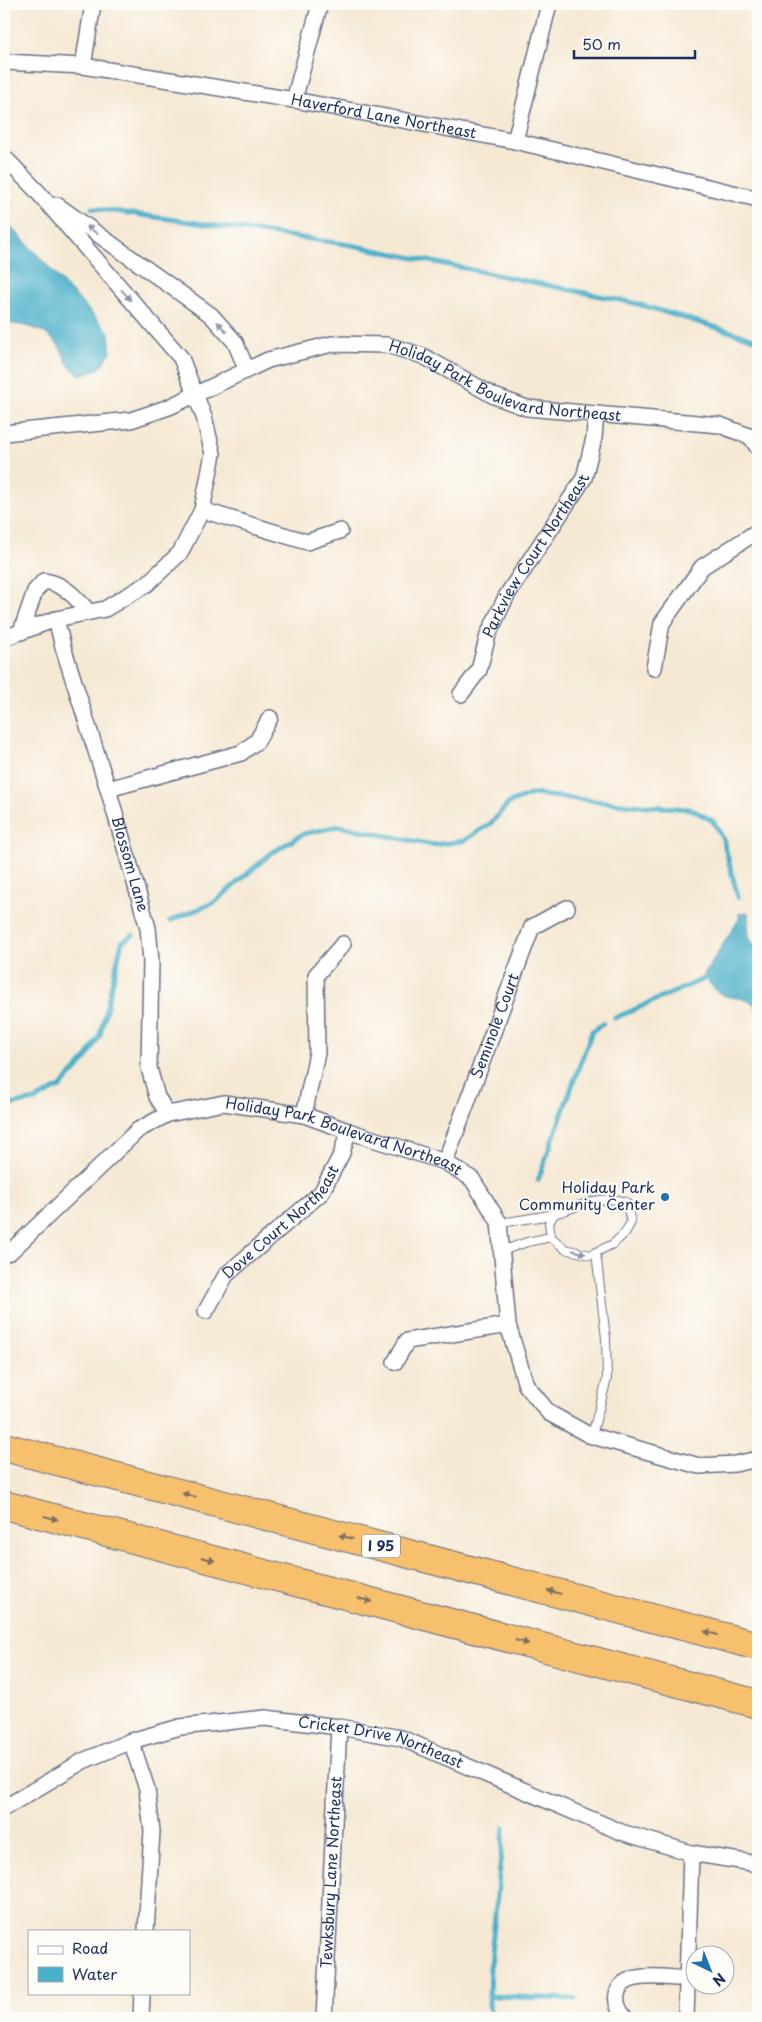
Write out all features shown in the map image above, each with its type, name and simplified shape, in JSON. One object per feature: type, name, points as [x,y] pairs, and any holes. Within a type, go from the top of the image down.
[{"type":"highway","name":"I 95","points":[[4,1446],[758,1646]]},
{"type":"highway","points":[[4,1505],[758,1704]]},
{"type":"street","points":[[84,66],[93,4]]},
{"type":"street","points":[[294,100],[320,4]]},
{"type":"street","points":[[515,141],[549,4]]},
{"type":"street","name":"Haverford Lane Northeast","points":[[4,62],[84,66],[294,100],[515,141],[758,199]]},
{"type":"street","points":[[4,157],[37,192],[181,358],[197,394],[213,454],[202,510],[180,553],[147,584],[105,609],[56,619],[4,638]]},
{"type":"street","points":[[37,192],[211,315],[235,342],[246,368]]},
{"type":"street","name":"Holiday Park Boulevard Northeast","points":[[4,433],[131,420],[169,407],[246,368],[268,360],[332,344],[387,345],[423,356],[494,396],[527,408],[720,425],[751,437],[758,448]]},
{"type":"street","name":"Parkview Court Northeast","points":[[461,694],[480,670],[488,635],[508,595],[584,478],[594,438],[596,414]]},
{"type":"street","points":[[202,510],[307,542],[340,531]]},
{"type":"street","points":[[654,668],[662,623],[702,567],[758,531]]},
{"type":"street","points":[[21,632],[34,591],[44,581],[58,583],[89,612]]},
{"type":"street","name":"Blossom Lane","points":[[56,619],[148,928],[151,961],[149,1068],[157,1096],[168,1114]]},
{"type":"street","points":[[108,789],[241,753],[257,741],[270,718]]},
{"type":"street","name":"Seminole Court","points":[[445,1162],[532,927],[567,908]]},
{"type":"street","points":[[304,1115],[317,1053],[316,975],[343,944]]},
{"type":"street","name":"Holiday Park Boulevard Northeast","points":[[4,1254],[10,1252],[138,1130],[168,1114],[224,1103],[304,1115],[445,1162],[472,1179],[500,1223],[508,1325],[526,1385],[549,1413],[592,1436],[699,1466],[735,1464],[758,1459]]},
{"type":"street","name":"Dove Court Northeast","points":[[206,1310],[226,1275],[321,1192],[342,1153],[348,1131]]},
{"type":"street","points":[[395,1362],[407,1341],[508,1325]]},
{"type":"street","name":"Cricket Drive Northeast","points":[[4,1808],[83,1761],[131,1741],[180,1727],[265,1718],[339,1727],[401,1738],[620,1832],[691,1853],[758,1864]]},
{"type":"street","name":"Tewksbury Lane Northeast","points":[[324,2018],[339,1727]]},
{"type":"street","points":[[131,1741],[147,1789],[152,1832],[146,1930]]},
{"type":"street","points":[[688,1944],[691,1853]]},
{"type":"street","points":[[625,2018],[617,2006],[616,1997],[619,1987],[625,1982],[634,1978],[684,1978]]},
{"type":"street","points":[[141,2018],[142,1994]]},
{"type":"street","points":[[686,2018],[687,1994]]},
{"type":"lane","points":[[500,1223],[554,1214],[599,1200],[616,1198],[626,1202],[631,1222],[625,1233],[613,1244],[590,1255],[565,1249],[551,1237],[548,1223],[554,1214]]},
{"type":"lane","points":[[502,1252],[527,1242],[551,1237]]},
{"type":"lane","points":[[592,1436],[607,1379],[606,1339],[596,1252]]},
{"type":"water","points":[[4,219],[109,332],[111,352],[99,369],[81,375],[70,367],[57,344],[44,333],[21,325],[4,323]]},
{"type":"water","points":[[748,912],[749,937],[758,951],[758,1014],[750,1001],[726,996],[716,991],[704,974],[739,919],[739,913]]},
{"type":"waterway","points":[[92,208],[351,245],[634,303],[758,340]]},
{"type":"waterway","points":[[170,921],[215,902],[270,854],[303,834],[339,826],[433,845],[463,841],[490,824],[509,803],[532,794],[632,805],[691,809],[713,821],[723,839],[738,897]]},
{"type":"waterway","points":[[4,1106],[35,1100],[60,1087],[86,1059],[100,1035],[122,942],[133,935]]},
{"type":"waterway","points":[[615,1018],[706,978]]},
{"type":"waterway","points":[[538,1180],[592,1031],[603,1024]]},
{"type":"waterway","points":[[491,2018],[489,2005],[490,1964],[504,1828]]},
{"type":"waterway","points":[[489,1996],[575,1999]]},
{"type":"place","name":"Holiday Park Community Center","points":[[665,1197]]}]
